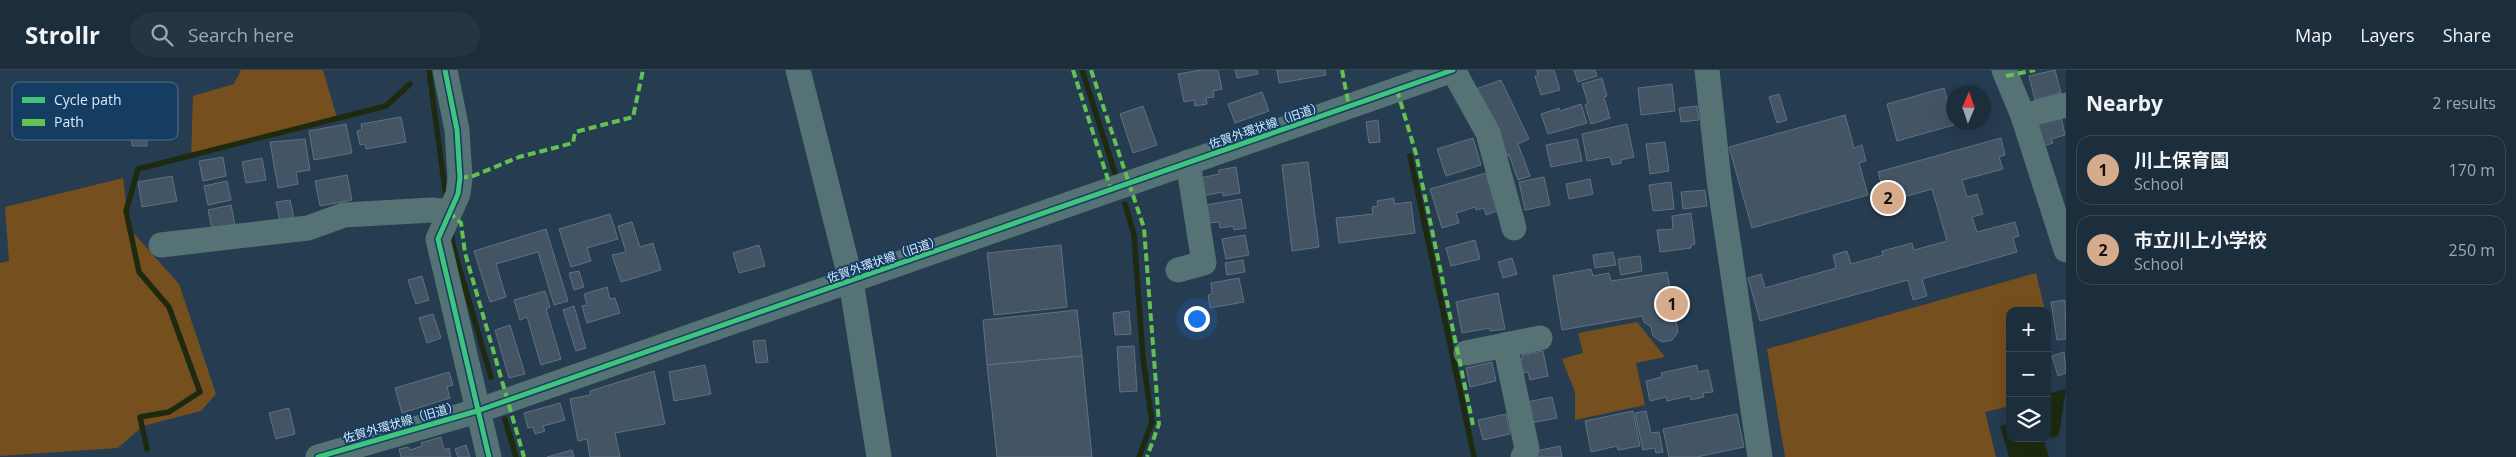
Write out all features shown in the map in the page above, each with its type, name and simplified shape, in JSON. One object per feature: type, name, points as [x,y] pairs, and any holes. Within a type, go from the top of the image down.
[{"type":"street","points":[[445,70],[457,130],[460,178],[446,206],[438,239],[489,457]]},
{"type":"street","points":[[798,70],[851,281],[879,457]]},
{"type":"street","points":[[1453,70],[1488,133],[1514,228]]},
{"type":"street","name":"佐賀外環状線（旧道）","points":[[321,457],[477,411],[1453,70]]},
{"type":"street","points":[[1707,70],[1719,180],[1760,457]]},
{"type":"street","points":[[2004,70],[2056,188],[2063,235]]},
{"type":"street","points":[[2023,116],[2066,104]]},
{"type":"street","points":[[1178,270],[1204,263],[1188,162]]},
{"type":"street","points":[[161,245],[308,228],[344,215],[446,206]]},
{"type":"street","points":[[1466,353],[1540,338]]},
{"type":"street","points":[[1505,346],[1527,449],[1523,457]]},
{"type":"shaded area","points":[[241,70],[323,70],[338,121],[191,158],[193,96],[234,84]]},
{"type":"shaded area","points":[[123,178],[129,228],[179,284],[216,394],[201,411],[143,426],[118,448],[0,456],[0,263],[9,261],[5,207]]},
{"type":"shaded area","points":[[2036,273],[2044,307],[2006,307],[2006,407],[1985,412],[1996,457],[1785,457],[1767,349]]},
{"type":"shaded area","points":[[1637,322],[1665,357],[1636,363],[1645,405],[1575,420],[1575,392],[1562,359],[1583,353],[1578,333]]},
{"type":"shaded area","points":[[2066,389],[2059,435],[2051,438],[2051,397],[2051,393]]},
{"type":"shaded area","points":[[2006,424],[2006,442],[2044,442],[2049,457],[2009,457],[2000,426]]},
{"type":"building","points":[[1201,70],[1218,70],[1222,89],[1213,91],[1214,97],[1206,98],[1207,104],[1195,106],[1194,100],[1184,102],[1178,74]]},
{"type":"building","points":[[1235,70],[1257,70],[1258,74],[1237,78]]},
{"type":"building","points":[[1277,70],[1325,70],[1326,75],[1279,83]]},
{"type":"building","points":[[1537,70],[1554,70],[1560,90],[1541,95],[1535,76],[1538,75]]},
{"type":"building","points":[[1574,70],[1595,70],[1597,76],[1578,82]]},
{"type":"building","points":[[2055,70],[2061,93],[2035,100],[2029,76]]},
{"type":"building","points":[[1602,78],[1607,96],[1604,97],[1610,118],[1591,124],[1585,105],[1588,103],[1582,84]]},
{"type":"building","points":[[1501,80],[1529,139],[1518,144],[1530,176],[1518,180],[1509,155],[1505,156],[1473,90]]},
{"type":"building","points":[[1672,84],[1675,111],[1641,115],[1638,88]]},
{"type":"building","points":[[1944,88],[1946,95],[1946,127],[1897,141],[1887,104]]},
{"type":"building","points":[[1262,92],[1269,111],[1235,123],[1228,104]]},
{"type":"building","points":[[1779,94],[1787,120],[1777,123],[1769,97]]},
{"type":"building","points":[[1581,104],[1587,123],[1548,134],[1541,114],[1559,108],[1560,111]]},
{"type":"building","points":[[1143,106],[1157,145],[1133,153],[1120,114]]},
{"type":"building","points":[[1697,106],[1699,120],[1681,122],[1679,108]]},
{"type":"building","points":[[1845,115],[1854,148],[1862,145],[1866,161],[1859,163],[1868,195],[1752,228],[1729,147]]},
{"type":"building","points":[[401,117],[406,142],[366,149],[365,144],[360,145],[357,131],[362,130],[361,124]]},
{"type":"building","points":[[2061,117],[2065,135],[2051,139],[2053,143],[2040,147],[2034,124]]},
{"type":"building","points":[[1378,120],[1380,142],[1369,143],[1366,122]]},
{"type":"building","points":[[346,124],[352,153],[314,160],[309,131]]},
{"type":"building","points":[[1627,124],[1634,157],[1621,160],[1621,163],[1612,165],[1610,157],[1587,161],[1582,134]]},
{"type":"building","points":[[1473,138],[1481,165],[1446,176],[1437,149]]},
{"type":"building","points":[[2001,138],[2005,155],[1999,157],[2003,169],[1962,180],[1967,197],[1977,194],[1983,214],[1972,217],[1977,232],[2015,222],[2019,236],[2013,238],[2017,252],[1922,279],[1927,296],[1913,300],[1908,280],[1760,321],[1748,278],[1761,274],[1765,288],[1836,268],[1833,255],[1847,251],[1851,264],[1883,255],[1882,251],[1912,243],[1914,250],[1947,241],[1932,189],[1893,200],[1889,188],[1883,190],[1878,172]]},
{"type":"building","points":[[305,139],[310,170],[296,172],[298,184],[278,188],[270,142]]},
{"type":"building","points":[[1577,139],[1582,161],[1551,167],[1546,145]]},
{"type":"building","points":[[132,140],[147,140],[147,146],[132,146]]},
{"type":"building","points":[[1665,142],[1669,171],[1650,174],[1646,144]]},
{"type":"building","points":[[223,157],[226,176],[203,181],[199,161]]},
{"type":"building","points":[[262,158],[266,180],[246,183],[242,162]]},
{"type":"building","points":[[1308,162],[1319,247],[1292,251],[1282,165]]},
{"type":"building","points":[[1236,167],[1240,193],[1223,196],[1222,192],[1203,196],[1200,178],[1219,174],[1219,170]]},
{"type":"building","points":[[1486,173],[1497,211],[1486,215],[1484,208],[1476,210],[1475,207],[1456,213],[1459,223],[1442,228],[1430,189]]},
{"type":"building","points":[[347,175],[352,200],[320,206],[315,181]]},
{"type":"building","points":[[172,176],[177,201],[142,207],[138,182]]},
{"type":"building","points":[[1544,177],[1550,205],[1525,210],[1519,182]]},
{"type":"building","points":[[1590,179],[1593,194],[1569,199],[1566,184]]},
{"type":"building","points":[[227,181],[231,200],[208,205],[204,186]]},
{"type":"building","points":[[1671,182],[1674,209],[1653,211],[1649,185]]},
{"type":"building","points":[[1705,190],[1707,206],[1683,209],[1681,192]]},
{"type":"building","points":[[1394,198],[1394,204],[1411,202],[1415,233],[1339,243],[1336,218],[1373,214],[1372,207],[1378,206],[1377,201]]},
{"type":"building","points":[[1241,199],[1246,228],[1234,230],[1233,226],[1220,228],[1219,222],[1209,223],[1206,205]]},
{"type":"building","points":[[290,200],[294,218],[280,221],[276,202]]},
{"type":"building","points":[[231,205],[235,225],[212,229],[208,210]]},
{"type":"building","points":[[1691,213],[1695,244],[1691,245],[1691,248],[1660,252],[1657,230],[1673,229],[1672,216]]},
{"type":"building","points":[[610,214],[618,239],[587,248],[591,261],[571,267],[559,229]]},
{"type":"building","points":[[632,222],[640,247],[653,243],[661,270],[621,282],[612,255],[626,252],[618,226]]},
{"type":"building","points":[[546,229],[568,301],[554,305],[538,252],[496,264],[506,297],[490,302],[474,251]]},
{"type":"building","points":[[1245,235],[1249,255],[1226,259],[1222,239]]},
{"type":"building","points":[[1475,240],[1480,259],[1451,266],[1446,248]]},
{"type":"building","points":[[759,245],[765,266],[739,273],[733,253]]},
{"type":"building","points":[[1061,245],[1067,307],[994,315],[987,253]]},
{"type":"building","points":[[1613,252],[1616,265],[1595,268],[1593,255]]},
{"type":"building","points":[[1640,256],[1642,271],[1621,275],[1618,259]]},
{"type":"building","points":[[1512,258],[1517,274],[1503,278],[1498,262]]},
{"type":"building","points":[[1243,260],[1245,272],[1227,275],[1225,263]]},
{"type":"building","points":[[1591,269],[1593,276],[1609,273],[1611,281],[1667,272],[1678,332],[1672,340],[1662,342],[1653,336],[1651,327],[1644,322],[1642,316],[1562,330],[1553,276]]},
{"type":"building","points":[[579,271],[584,287],[574,290],[569,273]]},
{"type":"building","points":[[422,276],[429,300],[416,304],[408,280]]},
{"type":"building","points":[[1239,278],[1244,302],[1210,308],[1208,295],[1212,294],[1211,283]]},
{"type":"building","points":[[607,287],[610,299],[615,298],[620,313],[587,323],[582,306],[587,305],[584,294]]},
{"type":"building","points":[[545,291],[550,307],[546,309],[561,359],[541,365],[527,317],[520,320],[514,300]]},
{"type":"building","points":[[1498,293],[1505,329],[1490,331],[1490,328],[1462,333],[1456,302]]},
{"type":"building","points":[[2065,300],[2066,339],[2057,340],[2051,302]]},
{"type":"building","points":[[574,306],[586,348],[576,351],[563,310]]},
{"type":"building","points":[[1077,310],[1082,356],[987,365],[983,320]]},
{"type":"building","points":[[1129,311],[1131,334],[1115,335],[1113,313]]},
{"type":"building","points":[[433,314],[441,338],[427,343],[419,318]]},
{"type":"building","points":[[510,325],[525,374],[509,378],[495,330]]},
{"type":"building","points":[[765,340],[768,362],[756,363],[753,341]]},
{"type":"building","points":[[1134,346],[1137,391],[1120,392],[1117,347]]},
{"type":"building","points":[[1543,351],[1548,376],[1530,380],[1528,372],[1521,373],[1518,360],[1522,359],[1522,355]]},
{"type":"building","points":[[2064,352],[2066,373],[2058,376],[2052,356]]},
{"type":"building","points":[[1082,356],[1092,457],[997,457],[987,365]]},
{"type":"building","points":[[1492,362],[1496,381],[1470,387],[1466,368]]},
{"type":"building","points":[[705,365],[711,394],[674,401],[669,372]]},
{"type":"building","points":[[1697,365],[1698,372],[1708,370],[1713,392],[1703,393],[1704,397],[1691,400],[1690,396],[1667,401],[1666,397],[1650,401],[1646,381],[1662,377],[1661,373]]},
{"type":"building","points":[[654,371],[665,424],[615,433],[620,457],[590,457],[587,439],[578,441],[570,399],[590,395],[590,391]]},
{"type":"building","points":[[449,372],[453,385],[447,387],[450,398],[402,413],[395,388]]},
{"type":"building","points":[[1552,397],[1557,418],[1531,423],[1527,402]]},
{"type":"building","points":[[560,403],[565,420],[543,426],[545,431],[535,434],[533,427],[528,428],[524,413]]},
{"type":"building","points":[[289,408],[295,434],[276,439],[269,413]]},
{"type":"building","points":[[1633,411],[1640,446],[1618,450],[1617,446],[1591,452],[1585,421]]},
{"type":"building","points":[[1646,411],[1651,433],[1659,432],[1663,452],[1656,453],[1655,448],[1643,450],[1635,413]]},
{"type":"building","points":[[1506,414],[1510,434],[1483,440],[1478,420]]},
{"type":"building","points":[[1737,414],[1744,447],[1697,457],[1669,457],[1663,429]]},
{"type":"building","points":[[441,437],[444,450],[449,448],[451,457],[401,457],[399,449],[408,447],[410,450],[422,446],[421,443]]},
{"type":"building","points":[[466,445],[470,457],[458,457],[455,449]]},
{"type":"building","points":[[1560,446],[1562,457],[1538,457],[1536,451]]},
{"type":"building","points":[[572,450],[574,457],[547,457]]},
{"type":"waterway","points":[[429,70],[446,197]]},
{"type":"waterway","points":[[1082,70],[1115,173]]},
{"type":"waterway","points":[[147,449],[140,417],[169,412],[200,392],[169,307],[139,272],[126,211],[138,169],[386,106],[410,84]]},
{"type":"waterway","points":[[1410,156],[1474,457]]},
{"type":"waterway","points":[[1125,204],[1134,235],[1143,358],[1152,422],[1139,457]]},
{"type":"waterway","points":[[451,231],[453,246],[491,377]]},
{"type":"waterway","points":[[505,419],[516,457]]},
{"type":"marked path","points":[[460,178],[473,176],[519,157],[573,143],[575,132],[633,117],[643,70]]},
{"type":"marked path","points":[[1073,70],[1111,189]]},
{"type":"marked path","points":[[1091,70],[1144,228],[1159,424],[1147,457]]},
{"type":"marked path","points":[[1342,70],[1349,106]]},
{"type":"marked path","points":[[2006,76],[2035,70]]},
{"type":"marked path","points":[[1397,90],[1416,154],[1473,425]]},
{"type":"marked path","points":[[449,212],[461,223],[465,253],[524,457]]},
{"type":"cycle path","points":[[445,70],[457,130],[460,178],[458,194],[438,239],[489,457]]},
{"type":"cycle path","points":[[318,457],[477,411],[1453,70]]},
{"type":"place","name":"市立川上小学校","points":[[1888,198]]},
{"type":"place","name":"川上保育園","points":[[1672,304]]}]
